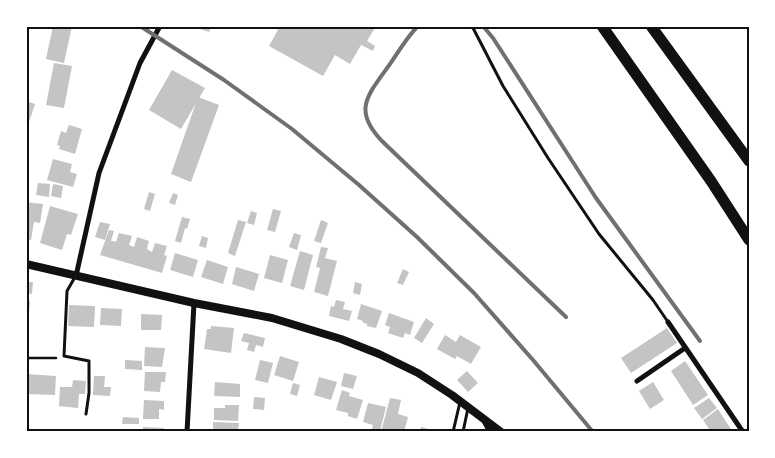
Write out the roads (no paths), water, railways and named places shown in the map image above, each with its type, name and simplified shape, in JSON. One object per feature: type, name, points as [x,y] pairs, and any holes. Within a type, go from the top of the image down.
[{"type":"highway","points":[[602,26],[711,181],[749,240]]},
{"type":"highway","points":[[651,26],[749,161]]},
{"type":"street","points":[[76,276],[99,173],[140,63],[160,26]]},
{"type":"street","points":[[26,264],[194,303],[272,318],[341,339],[379,354],[418,373],[460,401],[501,432]]},
{"type":"street","points":[[187,432],[194,303]]},
{"type":"street","points":[[668,322],[744,432]]},
{"type":"street","points":[[637,381],[685,348]]},
{"type":"street","points":[[483,419],[490,432]]},
{"type":"lane","points":[[472,26],[503,86],[548,158],[599,234],[653,300],[668,322]]},
{"type":"lane","points":[[76,276],[68,291],[64,356],[89,361],[89,392],[86,414]]},
{"type":"lane","points":[[453,432],[460,401]]},
{"type":"lane","points":[[463,432],[468,408]]},
{"type":"railway","points":[[140,26],[224,80],[292,129],[359,185],[417,237],[474,293],[593,432]]},
{"type":"railway","points":[[418,26],[403,44],[369,95],[366,104],[368,122],[385,144],[566,317]]},
{"type":"railway","points":[[483,26],[493,38],[596,198],[700,341]]}]
